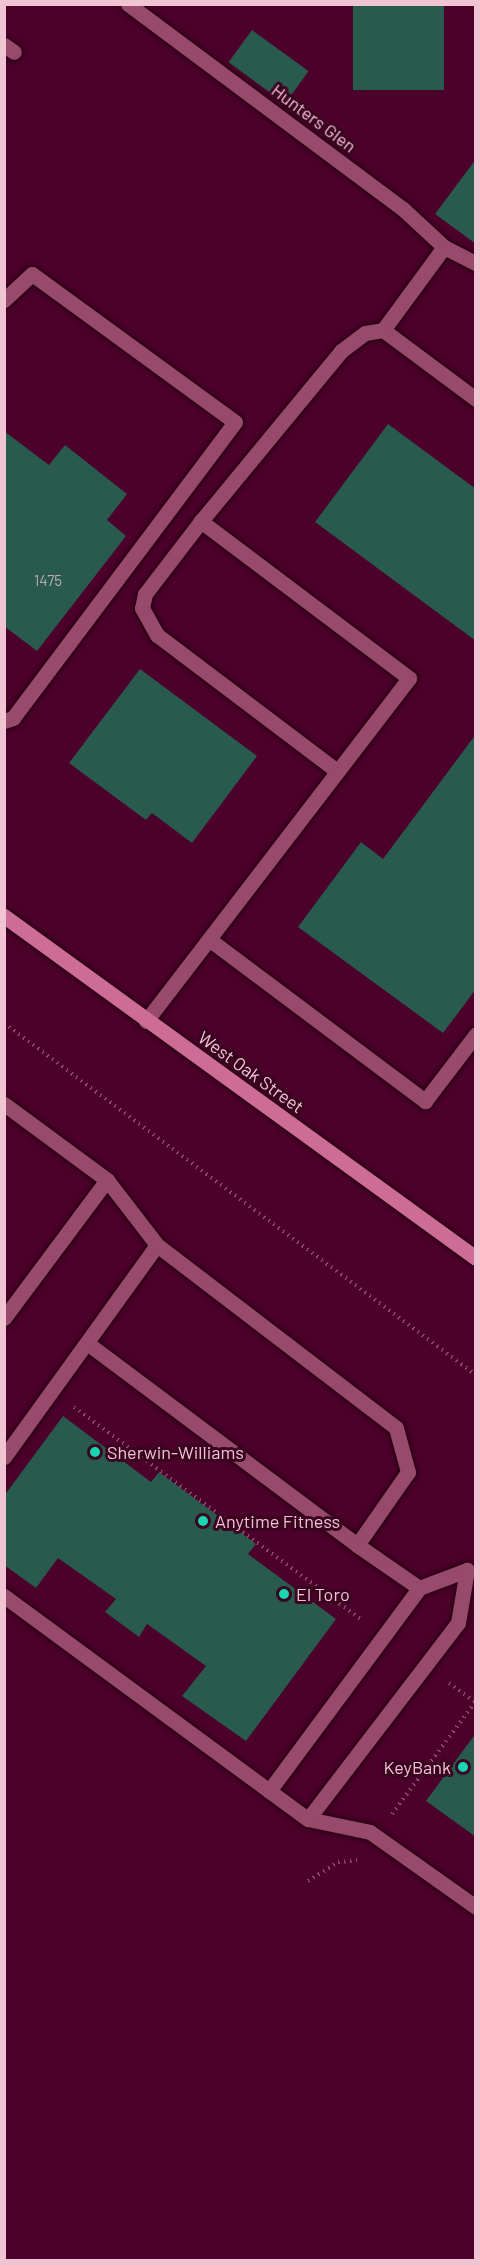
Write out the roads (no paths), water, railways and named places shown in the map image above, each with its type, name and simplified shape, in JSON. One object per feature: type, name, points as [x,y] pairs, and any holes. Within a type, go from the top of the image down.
[{"type":"main road","name":"West Oak Street","points":[[4,916],[476,1258]]},
{"type":"street","name":"Hunters Glen","points":[[128,4],[403,209],[444,248],[476,263]]},
{"type":"street","points":[[337,771],[157,635],[146,620],[145,594],[201,521],[341,351],[365,333],[383,330],[444,248]]},
{"type":"street","points":[[4,300],[32,274],[235,422],[13,718],[4,720]]},
{"type":"street","points":[[383,330],[476,399]]},
{"type":"street","points":[[146,1021],[409,678],[201,521]]},
{"type":"street","points":[[210,940],[426,1101],[476,1034]]},
{"type":"street","points":[[4,1104],[106,1180],[158,1245],[396,1428],[408,1472],[357,1545]]},
{"type":"street","points":[[4,1318],[106,1180]]},
{"type":"street","points":[[4,1457],[158,1245]]},
{"type":"street","points":[[87,1343],[357,1545],[419,1588]]},
{"type":"street","points":[[269,1791],[419,1588],[473,1568]]},
{"type":"street","points":[[308,1819],[458,1623],[473,1568]]},
{"type":"street","points":[[4,1596],[308,1819],[370,1832],[476,1908]]},
{"type":"place","name":"Sherwin-Williams","points":[[95,1452]]},
{"type":"place","name":"Anytime Fitness","points":[[203,1521]]},
{"type":"place","name":"El Toro","points":[[284,1594]]},
{"type":"place","name":"KeyBank","points":[[463,1767]]}]
